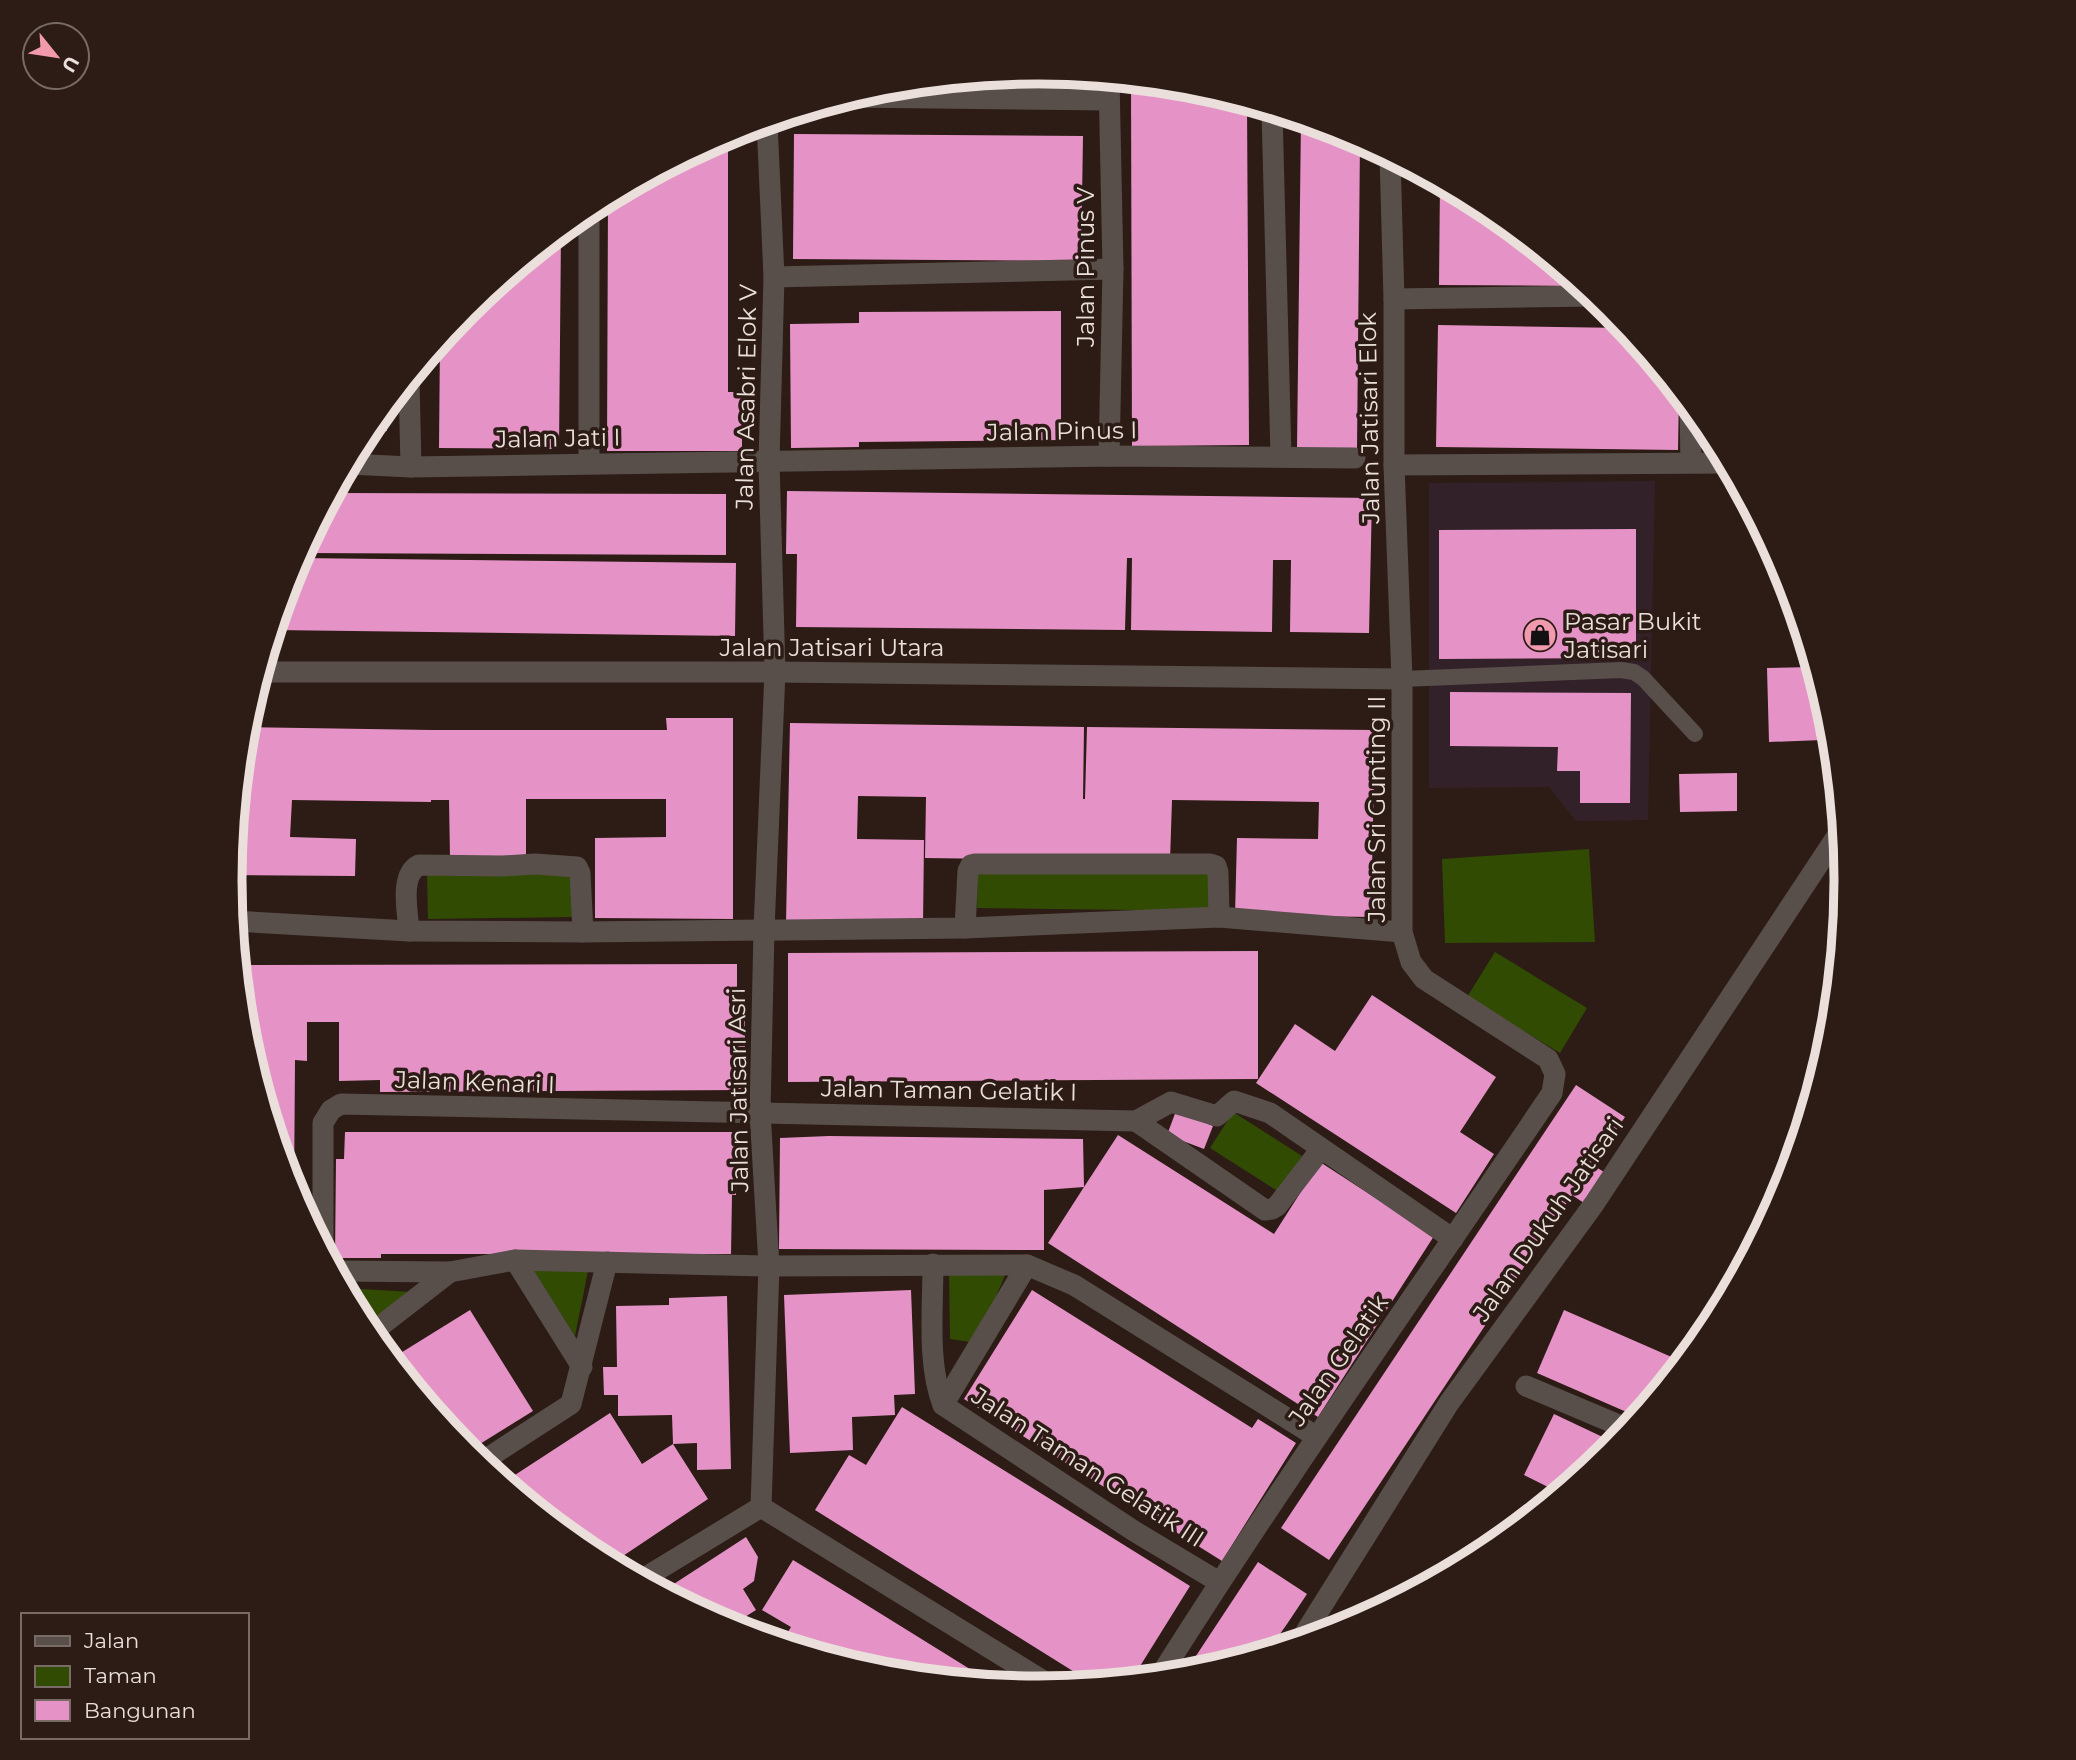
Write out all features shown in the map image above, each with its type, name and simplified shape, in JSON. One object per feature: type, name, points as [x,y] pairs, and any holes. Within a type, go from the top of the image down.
[{"type":"street","name":"Jalan Pinus V","points":[[1109,88],[1113,269],[1109,456]]},
{"type":"street","points":[[892,98],[1109,100]]},
{"type":"street","points":[[1272,119],[1281,457]]},
{"type":"street","name":"Jalan Asabri Elok V","points":[[767,132],[774,277],[769,461],[775,672]]},
{"type":"street","name":"Jalan Jatisari Elok","points":[[1390,166],[1394,465],[1402,679]]},
{"type":"street","points":[[589,223],[589,463]]},
{"type":"street","points":[[774,277],[1113,269]]},
{"type":"street","points":[[1394,299],[1578,296]]},
{"type":"street","points":[[408,392],[411,467]]},
{"type":"street","points":[[1690,424],[1691,463]]},
{"type":"street","name":"Jalan Pinus I","points":[[769,461],[1109,456],[1355,458]]},
{"type":"street","name":"Jalan Jati I","points":[[360,465],[411,467],[769,461]]},
{"type":"street","points":[[1394,465],[1715,463]]},
{"type":"street","name":"Jalan Jatisari Utara","points":[[270,672],[775,672],[1402,679]]},
{"type":"street","name":"Jalan Jatisari Asri","points":[[761,1507],[769,1266],[760,1112],[764,929],[775,672]]},
{"type":"street","name":"Jalan Sri Gunting II","points":[[1402,679],[1402,932],[1411,962],[1424,979],[1548,1059],[1555,1074]]},
{"type":"street","name":"Jalan Dukuh Jatisari","points":[[1308,1629],[1449,1403],[1594,1204],[1833,846]]},
{"type":"street","points":[[409,931],[407,886],[410,873],[419,865],[535,864],[577,867],[580,873],[583,932]]},
{"type":"street","points":[[965,928],[968,871],[971,865],[975,864],[1210,864],[1216,866],[1218,872],[1219,918]]},
{"type":"street","points":[[244,922],[409,931],[583,932],[965,928],[1219,918],[1402,932]]},
{"type":"street","name":"Jalan Gelatik","points":[[1167,1665],[1219,1582],[1552,1093],[1555,1074]]},
{"type":"street","name":"Jalan Taman Gelatik I","points":[[760,1112],[1136,1121],[1171,1102],[1217,1116],[1234,1101],[1270,1113],[1453,1239]]},
{"type":"street","name":"Jalan Kenari I","points":[[323,1230],[323,1123],[331,1110],[341,1104],[760,1112]]},
{"type":"street","points":[[1136,1121],[1265,1210],[1277,1206],[1321,1149]]},
{"type":"street","points":[[345,1271],[450,1272],[515,1259],[769,1266],[1027,1265],[1074,1284],[1317,1437]]},
{"type":"street","points":[[515,1259],[582,1367]]},
{"type":"street","points":[[490,1457],[572,1404],[607,1262]]},
{"type":"street","name":"Jalan Taman Gelatik III","points":[[933,1264],[933,1360],[937,1389],[943,1405],[1134,1531],[1219,1582]]},
{"type":"street","points":[[943,1405],[1027,1265]]},
{"type":"street","points":[[379,1327],[450,1272]]},
{"type":"street","points":[[1526,1386],[1618,1425]]},
{"type":"street","points":[[650,1574],[761,1507],[1035,1676]]},
{"type":"lane","points":[[1402,679],[1621,670],[1634,672],[1643,678],[1695,734]]},
{"type":"shaded area","name":"Pasar Bukit Jatisari","points":[[1655,481],[1648,820],[1576,821],[1549,787],[1429,788],[1429,483]]},
{"type":"green space","points":[[1589,849],[1595,942],[1445,943],[1442,859]]},
{"type":"green space","points":[[978,867],[1211,870],[1210,911],[977,908]]},
{"type":"green space","points":[[573,870],[573,917],[428,919],[427,873]]},
{"type":"green space","points":[[1495,952],[1587,1008],[1560,1053],[1467,997]]},
{"type":"green space","points":[[1233,1112],[1302,1156],[1279,1192],[1210,1148]]},
{"type":"green space","points":[[949,1269],[1005,1275],[977,1343],[950,1339]]},
{"type":"green space","points":[[533,1270],[588,1271],[575,1336]]},
{"type":"green space","points":[[356,1289],[412,1292],[376,1321]]},
{"type":"building","points":[[1131,90],[1193,99],[1247,112],[1249,445],[1132,446]]},
{"type":"building","points":[[1301,129],[1360,153],[1357,449],[1297,449]]},
{"type":"building","points":[[794,134],[1083,136],[1081,261],[793,259]]},
{"type":"building","points":[[728,147],[728,392],[742,392],[742,451],[607,451],[608,211],[686,166]]},
{"type":"building","points":[[1440,193],[1523,248],[1567,286],[1439,285]]},
{"type":"building","points":[[561,242],[559,449],[439,448],[440,355],[475,317]]},
{"type":"building","points":[[1061,311],[1061,440],[859,442],[859,447],[791,448],[790,324],[859,323],[859,312]]},
{"type":"building","points":[[1438,325],[1611,328],[1679,408],[1678,450],[1436,447]]},
{"type":"building","points":[[1698,436],[1706,447],[1698,447]]},
{"type":"building","points":[[787,491],[1372,498],[1369,633],[1290,632],[1291,560],[1273,560],[1272,632],[1131,630],[1132,558],[1127,558],[1125,630],[796,627],[797,554],[786,554]]},
{"type":"building","points":[[343,493],[726,494],[726,555],[313,553]]},
{"type":"building","points":[[1636,529],[1636,658],[1439,659],[1439,530]]},
{"type":"building","points":[[311,558],[736,563],[735,636],[282,630]]},
{"type":"building","points":[[1805,667],[1821,740],[1769,742],[1767,668]]},
{"type":"building","points":[[1450,692],[1631,693],[1630,803],[1580,803],[1580,771],[1557,771],[1558,747],[1450,746]]},
{"type":"building","points":[[666,718],[733,718],[733,919],[595,918],[595,838],[666,837],[666,799],[526,799],[526,857],[450,857],[449,800],[292,800],[290,837],[356,839],[355,876],[242,875],[249,776],[257,727],[667,730]]},
{"type":"building","points":[[790,723],[1084,727],[1083,799],[1087,727],[1375,730],[1371,917],[1235,915],[1237,838],[1318,839],[1319,802],[1172,800],[1170,861],[925,858],[926,797],[858,796],[857,839],[924,840],[923,925],[786,923]]},
{"type":"building","points":[[1737,773],[1737,811],[1680,812],[1679,774]]},
{"type":"building","points":[[1258,951],[1258,1079],[788,1082],[788,953]]},
{"type":"building","points":[[737,964],[737,1020],[745,1020],[745,1090],[380,1092],[380,1080],[339,1081],[339,1022],[307,1022],[307,1061],[295,1060],[294,1162],[269,1086],[257,1035],[247,965]]},
{"type":"building","points":[[1372,995],[1496,1077],[1460,1132],[1494,1154],[1456,1213],[1256,1083],[1295,1024],[1335,1051]]},
{"type":"building","points":[[1576,1085],[1625,1117],[1593,1165],[1607,1174],[1587,1205],[1572,1195],[1329,1560],[1281,1528]]},
{"type":"building","points":[[1176,1111],[1213,1126],[1204,1149],[1167,1135]]},
{"type":"building","points":[[345,1132],[737,1132],[731,1254],[381,1254],[381,1258],[338,1258],[335,1252],[336,1159],[344,1159]]},
{"type":"building","points":[[1118,1135],[1274,1234],[1320,1162],[1434,1236],[1318,1417],[1048,1243]]},
{"type":"building","points":[[829,1136],[1083,1139],[1084,1187],[1044,1190],[1044,1250],[779,1249],[780,1138]]},
{"type":"building","points":[[911,1290],[915,1394],[894,1395],[895,1415],[852,1417],[853,1450],[790,1453],[784,1295]]},
{"type":"building","points":[[1032,1290],[1252,1428],[1258,1419],[1296,1443],[1222,1561],[964,1399]]},
{"type":"building","points":[[727,1296],[731,1469],[697,1470],[697,1443],[673,1444],[672,1415],[618,1416],[618,1395],[604,1395],[603,1367],[617,1367],[616,1306],[669,1305],[669,1298]]},
{"type":"building","points":[[470,1310],[533,1411],[478,1445],[399,1354]]},
{"type":"building","points":[[1564,1310],[1675,1358],[1629,1413],[1537,1373]]},
{"type":"building","points":[[902,1407],[1190,1586],[1138,1669],[1078,1674],[815,1510],[849,1455],[866,1465]]},
{"type":"building","points":[[610,1413],[642,1464],[673,1444],[708,1499],[621,1557],[553,1512],[512,1477]]},
{"type":"building","points":[[1554,1414],[1605,1438],[1551,1488],[1524,1475]]},
{"type":"building","points":[[746,1537],[758,1557],[754,1581],[743,1589],[756,1610],[742,1619],[671,1586]]},
{"type":"building","points":[[793,1560],[976,1673],[883,1661],[832,1649],[786,1635],[791,1627],[762,1610]]},
{"type":"building","points":[[1258,1562],[1307,1594],[1276,1639],[1193,1661]]},
{"type":"place","name":"Pasar Bukit Jatisari","points":[[1540,635]]}]
